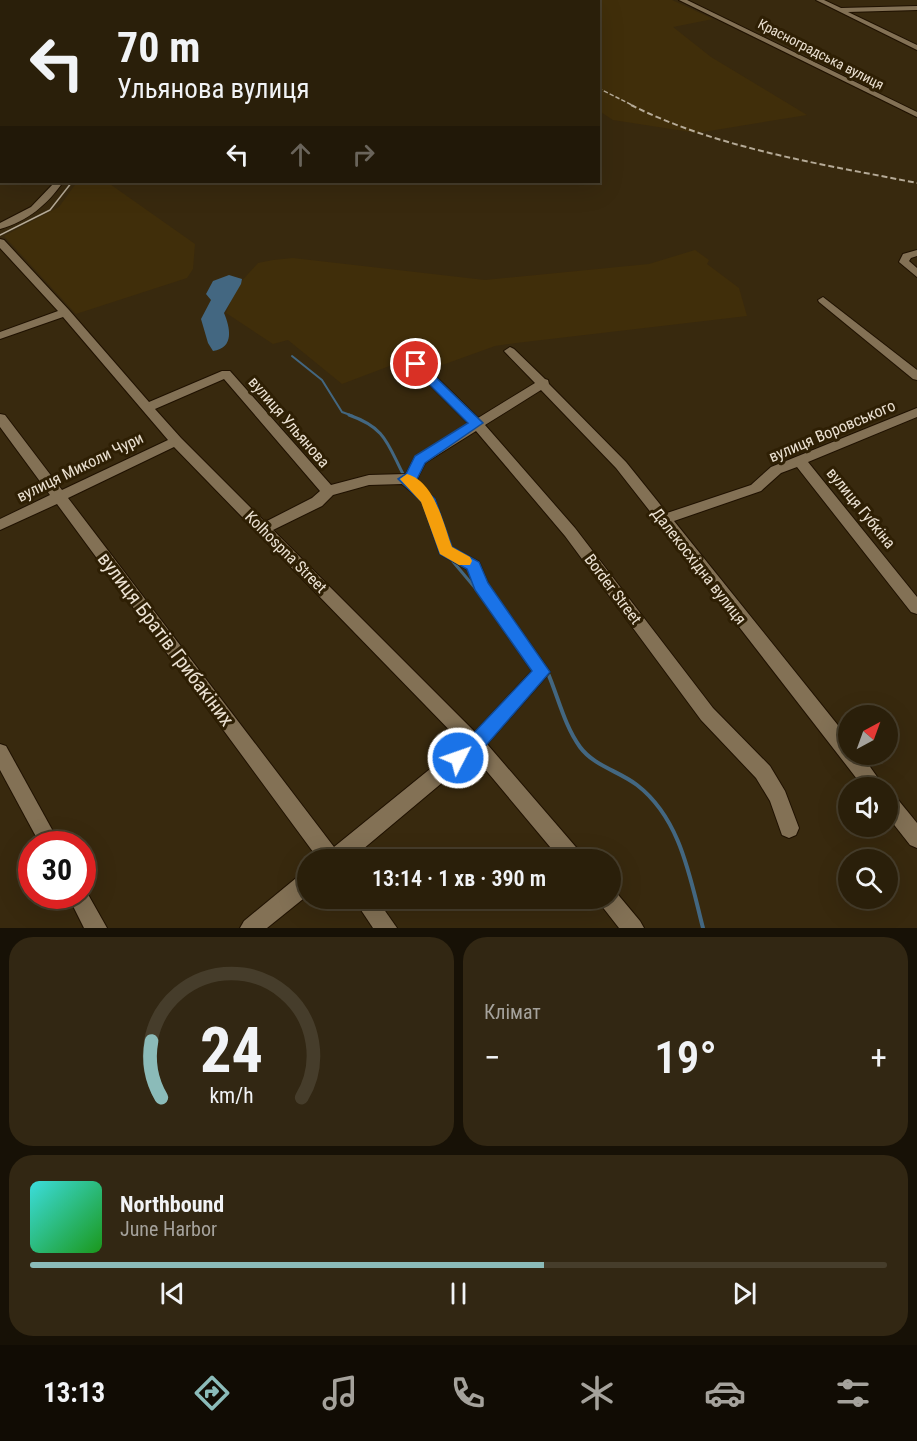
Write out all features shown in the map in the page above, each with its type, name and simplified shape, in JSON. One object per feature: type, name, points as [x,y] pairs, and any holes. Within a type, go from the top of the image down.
[{"type":"street","name":"Красноградська вулиця","points":[[682,0],[917,115]]},
{"type":"street","points":[[819,0],[917,48]]},
{"type":"street","points":[[886,0],[909,8]]},
{"type":"street","points":[[840,10],[917,8]]},
{"type":"street","points":[[894,9],[917,13]]},
{"type":"street","points":[[0,226],[43,205],[58,183]]},
{"type":"street","name":"Kolhospna Street","points":[[0,242],[65,312],[176,441],[475,744],[565,849]]},
{"type":"street","points":[[912,254],[904,262],[917,274]]},
{"type":"street","points":[[823,300],[917,376]]},
{"type":"street","points":[[0,336],[65,312]]},
{"type":"street","name":"Далекосхідна вулиця","points":[[510,351],[544,383],[621,465],[662,520],[838,740]]},
{"type":"street","name":"Border Street","points":[[416,364],[476,423],[570,532],[707,714],[763,772],[778,797],[789,828]]},
{"type":"street","name":"вулиця Ульянова","points":[[148,407],[226,374],[328,491]]},
{"type":"street","points":[[263,529],[317,502],[328,491],[369,480],[411,479],[420,460],[476,423],[544,383]]},
{"type":"street","name":"вулиця Воровського","points":[[662,520],[756,488],[776,470],[917,412]]},
{"type":"street","name":"вулиця Братів Грибакіних","points":[[0,418],[5,433],[60,496],[325,849]]},
{"type":"street","name":"вулиця Миколи Чури","points":[[0,525],[176,441]]},
{"type":"street","name":"вулиця Губкіна","points":[[799,460],[917,608]]},
{"type":"street","points":[[346,849],[475,744],[542,672],[481,586],[474,566],[446,550],[428,499],[405,479]]},
{"type":"street","points":[[0,752],[43,831]]},
{"type":"street","name":"Далекосхідна вулиця","points":[[858,765],[867,777]]},
{"type":"street","points":[[898,814],[917,838]]},
{"type":"street","points":[[251,928],[297,890]]},
{"type":"street","points":[[85,909],[96,928]]},
{"type":"street","points":[[371,909],[386,928]]},
{"type":"street","points":[[617,909],[633,928]]},
{"type":"shaded area","points":[[600,0],[672,0],[713,19],[673,27],[711,57],[807,115],[697,133],[613,120],[600,112]]},
{"type":"shaded area","points":[[76,183],[108,183],[195,244],[193,269],[187,278],[76,314],[4,236],[59,207]]},
{"type":"shaded area","points":[[695,250],[709,260],[707,264],[739,288],[747,316],[495,346],[434,368],[416,356],[342,384],[288,340],[273,344],[226,313],[237,286],[258,263],[273,260],[293,258],[485,280],[649,264]]},
{"type":"water","points":[[229,275],[242,279],[241,284],[224,313],[229,330],[228,341],[225,346],[213,351],[208,343],[201,319],[211,300],[206,294],[213,281]]},
{"type":"waterway","points":[[292,356],[322,380],[342,412],[353,416]]},
{"type":"waterway","points":[[349,415],[371,425],[378,431],[389,446],[404,476]]},
{"type":"waterway","points":[[450,558],[476,589]]},
{"type":"waterway","points":[[547,671],[565,720],[580,747],[599,764],[637,785],[664,815],[682,850],[703,928]]},
{"type":"tram line","points":[[0,235],[50,210],[71,183]]},
{"type":"railway","points":[[600,89],[634,106]]},
{"type":"railway","points":[[631,105],[699,133],[735,144],[808,162],[917,183]]},
{"type":"slow traffic","points":[[407,479],[405,479],[428,499],[446,550],[465,561]]},
{"type":"route","points":[[416,364],[476,423],[420,460],[411,479],[405,479],[428,499],[446,550],[474,566],[481,586],[542,672],[475,744],[458,758]]}]
